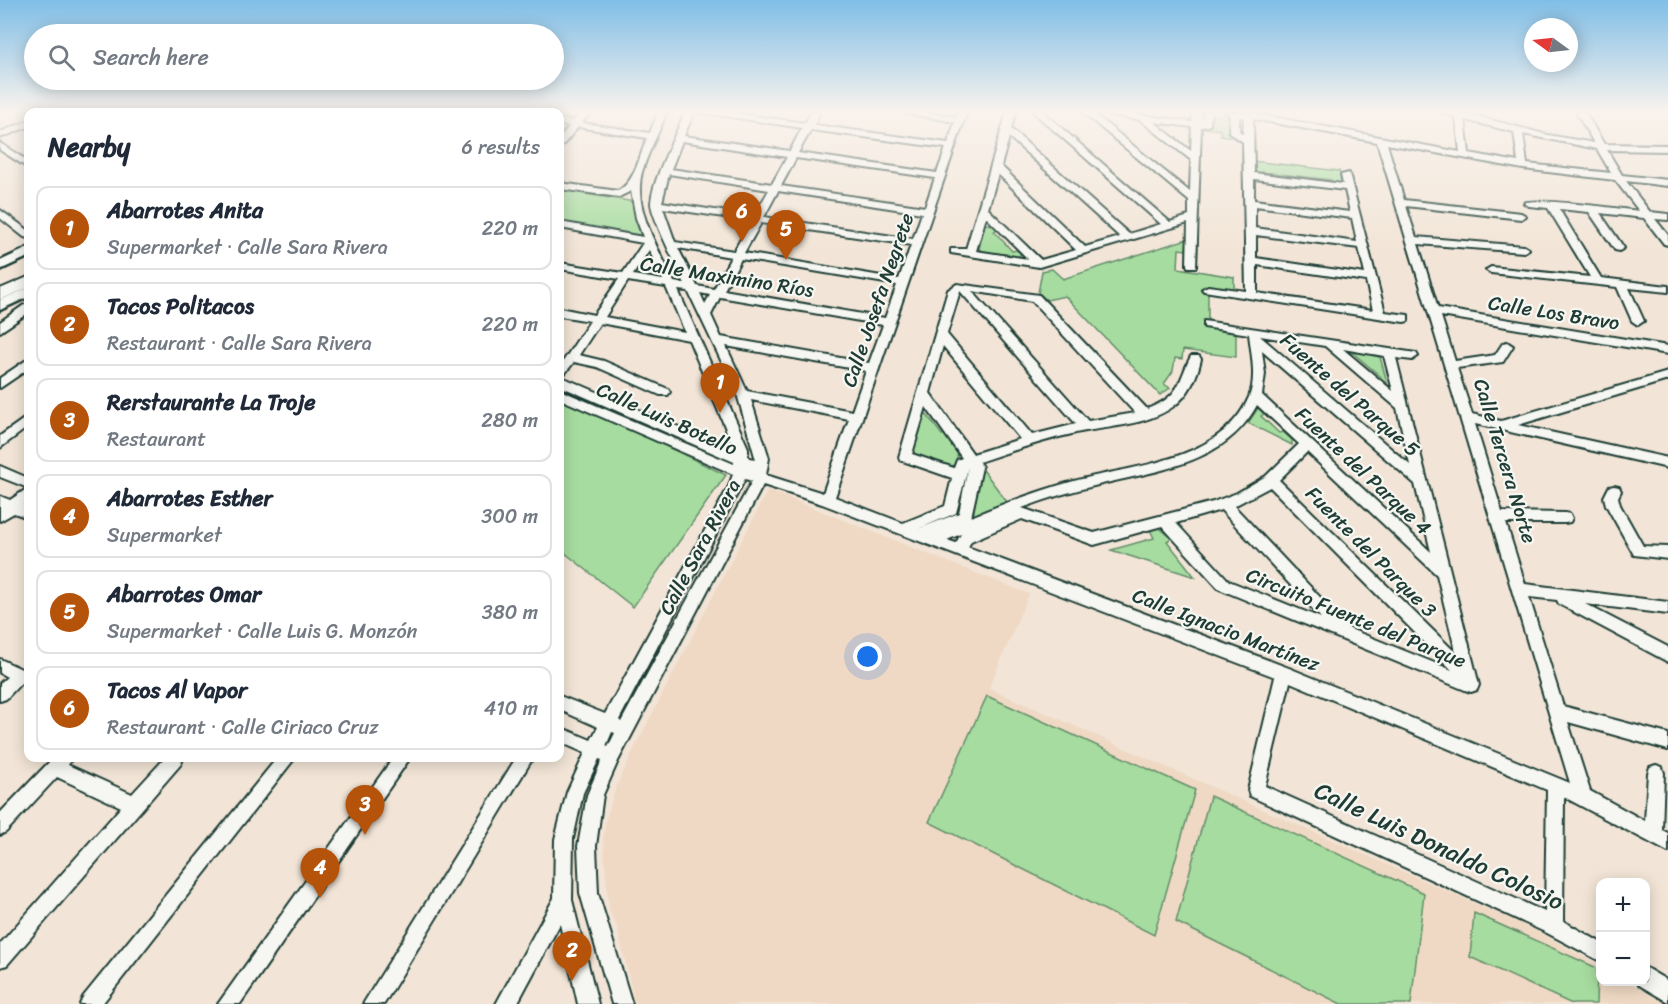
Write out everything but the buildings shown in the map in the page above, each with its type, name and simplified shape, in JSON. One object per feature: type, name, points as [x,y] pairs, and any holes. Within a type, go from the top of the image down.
[{"type":"highway","points":[[0,285],[24,274]]},
{"type":"highway","points":[[0,295],[24,284]]},
{"type":"main road","points":[[0,266],[24,254]]},
{"type":"main road","points":[[0,306],[24,294]]},
{"type":"street","name":"Calle Sara Rivera","points":[[588,1004],[563,900],[564,839],[575,792],[595,749],[730,496],[741,466],[742,448],[650,241],[637,201],[635,182],[644,159]]},
{"type":"street","points":[[670,159],[656,204],[917,243]]},
{"type":"street","points":[[705,315],[790,159]]},
{"type":"street","points":[[825,159],[940,176]]},
{"type":"street","name":"Calle Josefa Negrete","points":[[827,500],[946,159]]},
{"type":"street","points":[[970,253],[998,159]]},
{"type":"street","points":[[1039,159],[1128,238]]},
{"type":"street","points":[[1091,159],[1169,226]]},
{"type":"street","points":[[1144,159],[1194,200]]},
{"type":"street","points":[[1192,266],[1196,159]]},
{"type":"street","points":[[1249,159],[1252,295]]},
{"type":"street","name":"Calle Tercera Norte","points":[[1387,159],[1583,796]]},
{"type":"street","points":[[1482,159],[1668,183]]},
{"type":"street","points":[[1522,159],[1523,166]]},
{"type":"street","points":[[1609,159],[1619,178],[1668,242]]},
{"type":"street","points":[[996,167],[1083,251]]},
{"type":"street","points":[[665,171],[928,211]]},
{"type":"street","points":[[1249,175],[1350,188]]},
{"type":"street","points":[[1346,175],[1380,314]]},
{"type":"street","points":[[564,188],[619,194],[635,182]]},
{"type":"street","points":[[564,189],[637,201]]},
{"type":"street","points":[[1250,202],[1356,216]]},
{"type":"street","points":[[1400,202],[1521,216]]},
{"type":"street","points":[[1529,203],[1668,217]]},
{"type":"street","name":"Calle Sara Rivera","points":[[622,1004],[588,893],[587,846],[595,795],[612,756],[760,474],[764,458],[743,394],[671,244],[656,204]]},
{"type":"street","points":[[1551,204],[1597,280]]},
{"type":"street","points":[[1590,208],[1619,249]]},
{"type":"street","points":[[983,209],[1039,264]]},
{"type":"street","points":[[0,213],[24,232]]},
{"type":"street","points":[[955,251],[1039,264],[1194,218]]},
{"type":"street","points":[[564,226],[650,241],[564,369]]},
{"type":"street","points":[[1251,231],[1364,246]]},
{"type":"street","points":[[1412,240],[1527,257],[1597,280],[1668,288]]},
{"type":"street","points":[[671,244],[903,283]]},
{"type":"street","points":[[1491,270],[1527,257]]},
{"type":"street","points":[[1252,261],[1371,278]]},
{"type":"street","name":"Calle Maximino Ríos","points":[[564,267],[889,322]]},
{"type":"street","points":[[1621,283],[1638,321]]},
{"type":"street","points":[[961,286],[1085,426]]},
{"type":"street","points":[[959,475],[905,457],[954,290],[961,286],[1035,298],[1144,414]]},
{"type":"street","points":[[1208,289],[1404,318]]},
{"type":"street","points":[[0,328],[24,311]]},
{"type":"street","name":"Calle Los Bravo","points":[[1434,311],[1668,350]]},
{"type":"street","points":[[564,313],[692,337]]},
{"type":"street","points":[[1208,324],[1254,334],[1327,342],[1412,356]]},
{"type":"street","points":[[941,334],[1029,441]]},
{"type":"street","points":[[926,537],[1084,482],[1161,467],[1196,454],[1230,433],[1245,416],[1256,397],[1259,373],[1254,334]]},
{"type":"street","name":"Fuente del Parque 5","points":[[1254,334],[1421,482]]},
{"type":"street","points":[[716,340],[873,368]]},
{"type":"street","points":[[1327,342],[1402,407]]},
{"type":"street","points":[[1452,365],[1499,359],[1507,346]]},
{"type":"street","name":"Circuito Fuente del Parque","points":[[1165,520],[1224,585],[1471,685],[1389,352]]},
{"type":"street","points":[[572,358],[600,364],[664,392]]},
{"type":"street","points":[[903,529],[951,509],[962,463],[1029,441],[1085,426],[1144,414],[1162,407],[1184,389],[1195,358]]},
{"type":"street","points":[[0,384],[24,366]]},
{"type":"street","points":[[1503,425],[1668,376]]},
{"type":"street","name":"Calle Luis Botello","points":[[564,383],[741,466]]},
{"type":"street","points":[[924,393],[975,467],[965,516],[926,537]]},
{"type":"street","points":[[743,394],[856,416]]},
{"type":"street","name":"Calle Luis Botello","points":[[564,396],[760,474]]},
{"type":"street","name":"Fuente del Parque 4","points":[[1256,397],[1443,573]]},
{"type":"street","points":[[1468,418],[1668,463]]},
{"type":"street","points":[[0,443],[24,424]]},
{"type":"street","points":[[1005,508],[1094,539],[1224,504],[1242,497],[1271,480],[1306,444]]},
{"type":"street","points":[[0,471],[24,481]]},
{"type":"street","name":"Calle Ignacio Martínez","points":[[760,474],[1284,673],[1583,796],[1661,839]]},
{"type":"street","name":"Fuente del Parque 3","points":[[1271,480],[1468,676]]},
{"type":"street","points":[[1614,491],[1611,497],[1613,506],[1639,551],[1668,552]]},
{"type":"street","points":[[0,516],[6,503],[24,495]]},
{"type":"street","points":[[6,503],[24,511]]},
{"type":"street","points":[[1224,504],[1348,636]]},
{"type":"street","points":[[959,550],[966,537],[1021,514]]},
{"type":"street","points":[[1497,518],[1565,518]]},
{"type":"street","points":[[1521,590],[1557,597],[1668,608]]},
{"type":"street","points":[[1557,597],[1668,655]]},
{"type":"street","points":[[0,666],[24,677]]},
{"type":"street","name":"Calle Luis Donaldo Colosio","points":[[1284,673],[1256,790],[1554,926],[1596,950]]},
{"type":"street","points":[[0,694],[24,677]]},
{"type":"street","points":[[564,705],[625,731]]},
{"type":"street","points":[[1558,712],[1668,742]]},
{"type":"street","points":[[564,736],[612,756]]},
{"type":"street","points":[[0,826],[59,762],[134,804]]},
{"type":"street","points":[[0,958],[171,762]]},
{"type":"street","points":[[90,1004],[284,762]]},
{"type":"street","points":[[228,1004],[399,762]]},
{"type":"street","points":[[373,1004],[523,762]]},
{"type":"street","points":[[1656,773],[1661,839]]},
{"type":"street","points":[[1554,926],[1556,785]]},
{"type":"street","points":[[506,1004],[563,900]]},
{"type":"street","points":[[1650,981],[1668,992]]},
{"type":"shaded area","points":[[768,490],[1029,594],[989,688],[1539,932],[1596,964],[1596,986],[1636,986],[1666,1004],[635,1004],[617,926],[609,911],[603,839],[606,818],[616,787]]},
{"type":"green space","points":[[1252,161],[1339,171],[1343,184],[1332,183],[1331,180],[1262,172],[1261,175],[1253,173]]},
{"type":"green space","points":[[564,191],[635,202],[648,239],[564,226]]},
{"type":"green space","points":[[985,224],[995,225],[999,229],[994,231],[1012,251],[1017,250],[1021,254],[1018,257],[982,252],[979,249]]},
{"type":"green space","points":[[1187,239],[1186,250],[1179,249],[1178,268],[1234,277],[1234,291],[1208,287],[1208,324],[1209,328],[1236,333],[1236,357],[1183,350],[1182,359],[1175,358],[1173,371],[1164,384],[1170,388],[1160,395],[1065,296],[1047,300],[1038,293],[1042,271],[1052,269],[1063,279]]},
{"type":"green space","points":[[1342,348],[1380,357],[1388,386],[1376,380],[1381,377],[1353,353],[1347,355]]},
{"type":"green space","points":[[564,397],[726,475],[633,607],[564,552]]},
{"type":"green space","points":[[925,406],[929,408],[924,411],[942,435],[947,433],[959,449],[955,465],[950,467],[910,454]]},
{"type":"green space","points":[[1258,408],[1264,414],[1261,416],[1279,433],[1283,432],[1292,440],[1292,445],[1248,423]]},
{"type":"green space","points":[[981,467],[1007,502],[973,516]]},
{"type":"green space","points":[[1158,527],[1172,538],[1167,541],[1195,577],[1111,550],[1154,538],[1150,530]]},
{"type":"green space","points":[[987,696],[1195,790],[1154,935],[929,822]]},
{"type":"green space","points":[[1210,796],[1424,893],[1411,1004],[1341,1004],[1176,922]]},
{"type":"green space","points":[[1474,913],[1596,968],[1596,1004],[1572,1004],[1470,957]]},
{"type":"place","name":"Tacos Al Vapor","points":[[742,242]]},
{"type":"place","name":"Abarrotes Omar","points":[[786,260]]},
{"type":"place","name":"Abarrotes Anita","points":[[720,413]]},
{"type":"place","name":"Rerstaurante La Troje","points":[[365,835]]},
{"type":"place","name":"Abarrotes Esther","points":[[320,898]]},
{"type":"place","name":"Tacos Politacos","points":[[572,981]]}]
